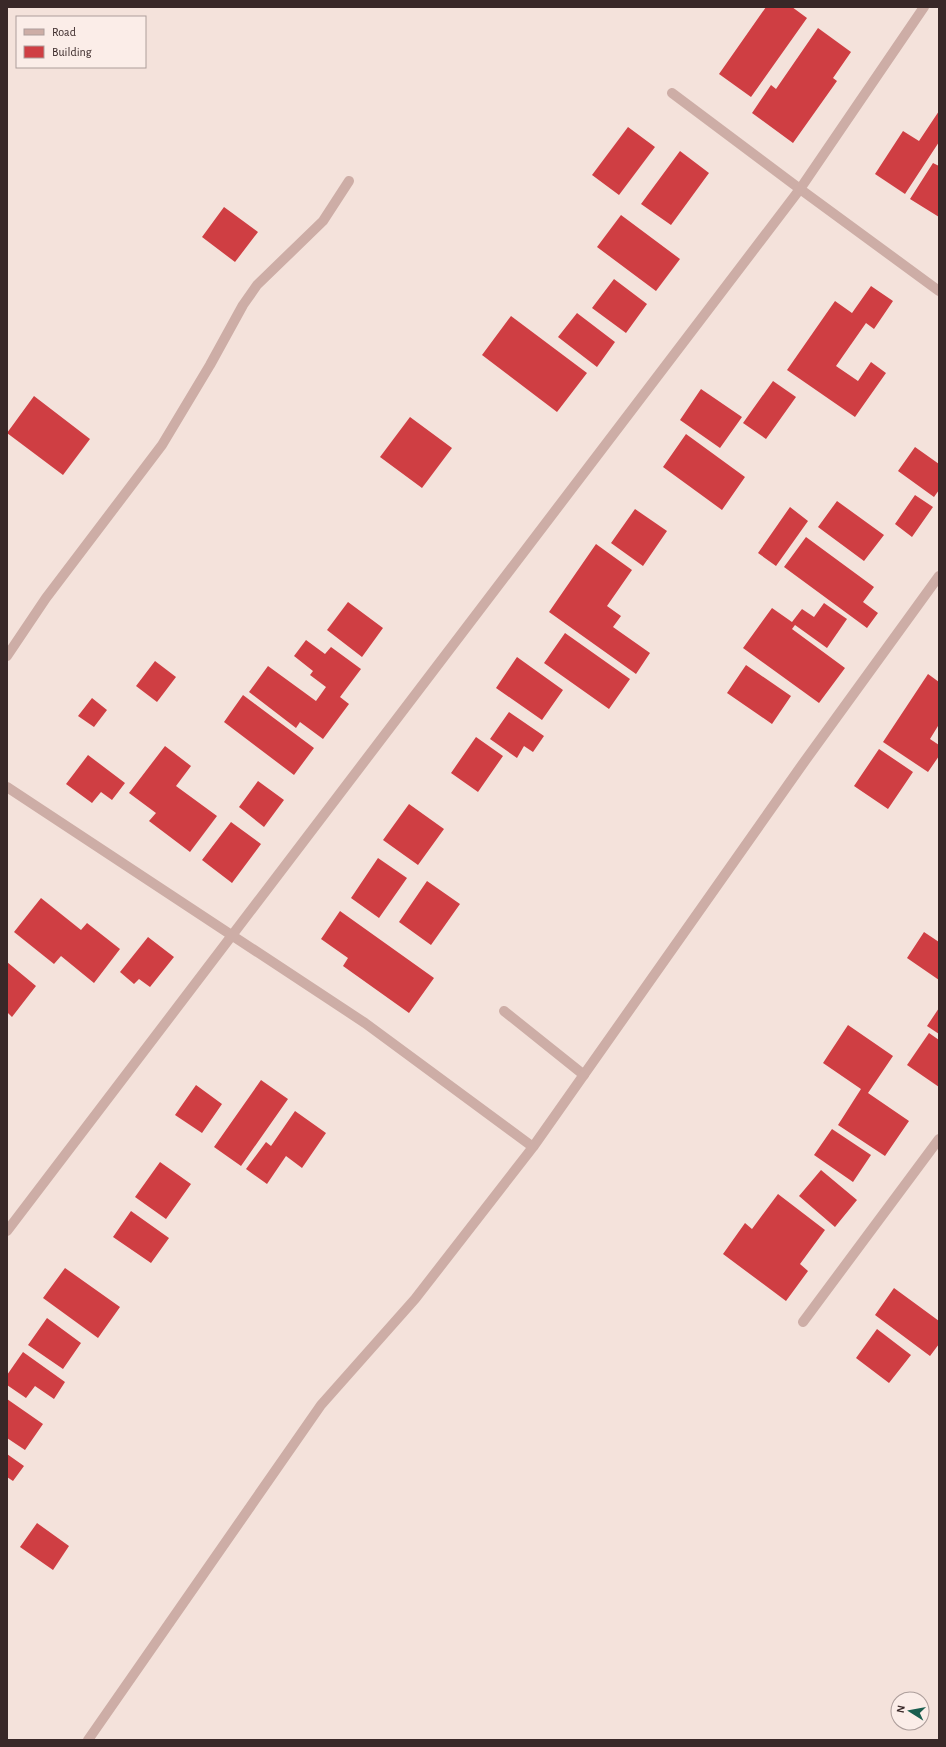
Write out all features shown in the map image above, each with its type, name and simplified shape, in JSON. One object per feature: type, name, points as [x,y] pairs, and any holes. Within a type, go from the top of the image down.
[{"type":"street","points":[[7,1231],[800,189],[924,7]]},
{"type":"street","points":[[672,93],[939,291]]},
{"type":"street","points":[[7,656],[46,598],[162,445],[210,365],[243,305],[257,285],[323,221],[349,181]]},
{"type":"street","points":[[88,1740],[321,1405],[415,1299],[533,1147],[802,766],[939,576]]},
{"type":"street","points":[[7,787],[365,1023],[533,1147]]},
{"type":"street","points":[[504,1011],[584,1074]]},
{"type":"street","points":[[803,1322],[939,1139]]},
{"type":"building","points":[[766,7],[792,7],[807,18],[751,97],[719,74]]},
{"type":"building","points":[[818,28],[851,52],[833,78],[837,81],[793,143],[752,113],[771,85],[776,89]]},
{"type":"building","points":[[939,111],[939,142],[905,194],[875,174],[903,131],[919,141]]},
{"type":"building","points":[[628,127],[655,147],[619,195],[592,175]]},
{"type":"building","points":[[680,151],[709,173],[671,225],[641,204]]},
{"type":"building","points":[[933,163],[939,166],[939,217],[910,199]]},
{"type":"building","points":[[224,207],[258,232],[235,262],[202,237]]},
{"type":"building","points":[[621,215],[680,259],[656,291],[597,247]]},
{"type":"building","points":[[614,279],[647,304],[626,333],[592,308]]},
{"type":"building","points":[[871,286],[893,301],[874,329],[866,323],[836,366],[858,381],[871,362],[886,373],[855,417],[787,370],[835,301],[852,313]]},
{"type":"building","points":[[577,313],[615,342],[597,367],[558,337]]},
{"type":"building","points":[[511,316],[587,373],[557,412],[482,355]]},
{"type":"building","points":[[773,381],[796,397],[766,439],[743,423]]},
{"type":"building","points":[[701,389],[742,417],[720,448],[680,420]]},
{"type":"building","points":[[34,396],[90,439],[63,475],[7,433]]},
{"type":"building","points":[[410,417],[452,448],[422,488],[380,457]]},
{"type":"building","points":[[686,434],[745,477],[722,510],[663,467]]},
{"type":"building","points":[[915,447],[939,464],[939,490],[934,497],[898,471]]},
{"type":"building","points":[[915,495],[933,507],[912,537],[895,524]]},
{"type":"building","points":[[837,501],[884,535],[864,561],[818,527]]},
{"type":"building","points":[[790,507],[808,521],[776,566],[758,553]]},
{"type":"building","points":[[635,509],[667,531],[643,566],[611,543]]},
{"type":"building","points":[[806,537],[874,587],[863,602],[878,613],[867,628],[784,567]]},
{"type":"building","points":[[596,544],[632,570],[607,606],[621,616],[613,627],[650,653],[636,674],[549,612]]},
{"type":"building","points":[[348,602],[383,628],[362,657],[327,630]]},
{"type":"building","points":[[824,603],[847,619],[827,648],[795,625],[792,629],[845,668],[819,703],[743,648],[772,608],[792,622],[802,609],[814,617]]},
{"type":"building","points":[[565,633],[630,679],[609,709],[544,663]]},
{"type":"building","points":[[306,640],[325,654],[331,647],[361,669],[340,697],[349,704],[323,739],[300,722],[296,728],[249,692],[268,666],[316,701],[326,687],[310,675],[313,671],[294,656]]},
{"type":"building","points":[[517,657],[563,690],[542,720],[496,688]]},
{"type":"building","points":[[155,661],[176,677],[157,702],[136,686]]},
{"type":"building","points":[[746,665],[791,696],[772,724],[727,693]]},
{"type":"building","points":[[928,674],[939,682],[939,727],[938,726],[930,739],[939,745],[939,756],[928,772],[883,742]]},
{"type":"building","points":[[243,695],[314,748],[294,775],[224,722]]},
{"type":"building","points":[[92,698],[107,710],[94,727],[78,716]]},
{"type":"building","points":[[509,712],[544,736],[533,752],[524,746],[517,758],[490,739]]},
{"type":"building","points":[[476,737],[503,756],[478,792],[451,773]]},
{"type":"building","points":[[165,746],[191,766],[176,786],[217,816],[190,852],[149,821],[156,813],[129,793]]},
{"type":"building","points":[[879,749],[913,772],[888,809],[854,786]]},
{"type":"building","points":[[88,755],[125,783],[112,800],[101,792],[92,803],[66,784]]},
{"type":"building","points":[[258,781],[284,800],[264,827],[239,807]]},
{"type":"building","points":[[409,804],[444,829],[418,865],[383,840]]},
{"type":"building","points":[[231,822],[261,844],[232,883],[202,860]]},
{"type":"building","points":[[378,858],[407,878],[379,918],[351,898]]},
{"type":"building","points":[[427,881],[460,904],[431,945],[399,922]]},
{"type":"building","points":[[41,898],[81,930],[87,923],[120,949],[94,983],[61,956],[54,964],[14,932]]},
{"type":"building","points":[[340,911],[434,978],[409,1013],[343,966],[348,958],[321,939]]},
{"type":"building","points":[[924,932],[939,942],[939,980],[907,958]]},
{"type":"building","points":[[148,937],[174,957],[150,987],[139,979],[134,984],[120,972]]},
{"type":"building","points":[[7,962],[36,986],[12,1017],[7,1012]]},
{"type":"building","points":[[939,1008],[939,1034],[927,1026]]},
{"type":"building","points":[[848,1025],[893,1056],[868,1093],[909,1121],[885,1156],[838,1125],[861,1089],[823,1063]]},
{"type":"building","points":[[929,1033],[939,1040],[939,1087],[907,1065]]},
{"type":"building","points":[[261,1080],[288,1099],[241,1166],[214,1147]]},
{"type":"building","points":[[196,1085],[222,1104],[202,1133],[175,1115]]},
{"type":"building","points":[[295,1111],[326,1133],[302,1168],[286,1156],[267,1184],[246,1169],[266,1142],[271,1146]]},
{"type":"building","points":[[832,1129],[871,1155],[853,1182],[814,1155]]},
{"type":"building","points":[[160,1162],[191,1184],[166,1219],[135,1197]]},
{"type":"building","points":[[821,1170],[857,1200],[835,1227],[799,1196]]},
{"type":"building","points":[[778,1194],[825,1230],[800,1264],[808,1271],[786,1301],[723,1254],[745,1223],[752,1229]]},
{"type":"building","points":[[131,1211],[169,1238],[151,1263],[113,1237]]},
{"type":"building","points":[[65,1268],[120,1307],[98,1338],[43,1298]]},
{"type":"building","points":[[894,1288],[939,1321],[939,1344],[930,1356],[875,1315]]},
{"type":"building","points":[[47,1318],[81,1343],[63,1369],[28,1345]]},
{"type":"building","points":[[877,1329],[911,1355],[889,1383],[856,1358]]},
{"type":"building","points":[[23,1352],[65,1382],[54,1399],[35,1386],[26,1398],[7,1385],[7,1375]]},
{"type":"building","points":[[7,1399],[43,1424],[25,1450],[7,1438]]},
{"type":"building","points":[[7,1454],[24,1466],[13,1481],[7,1477]]},
{"type":"building","points":[[37,1523],[69,1546],[53,1570],[20,1547]]}]
